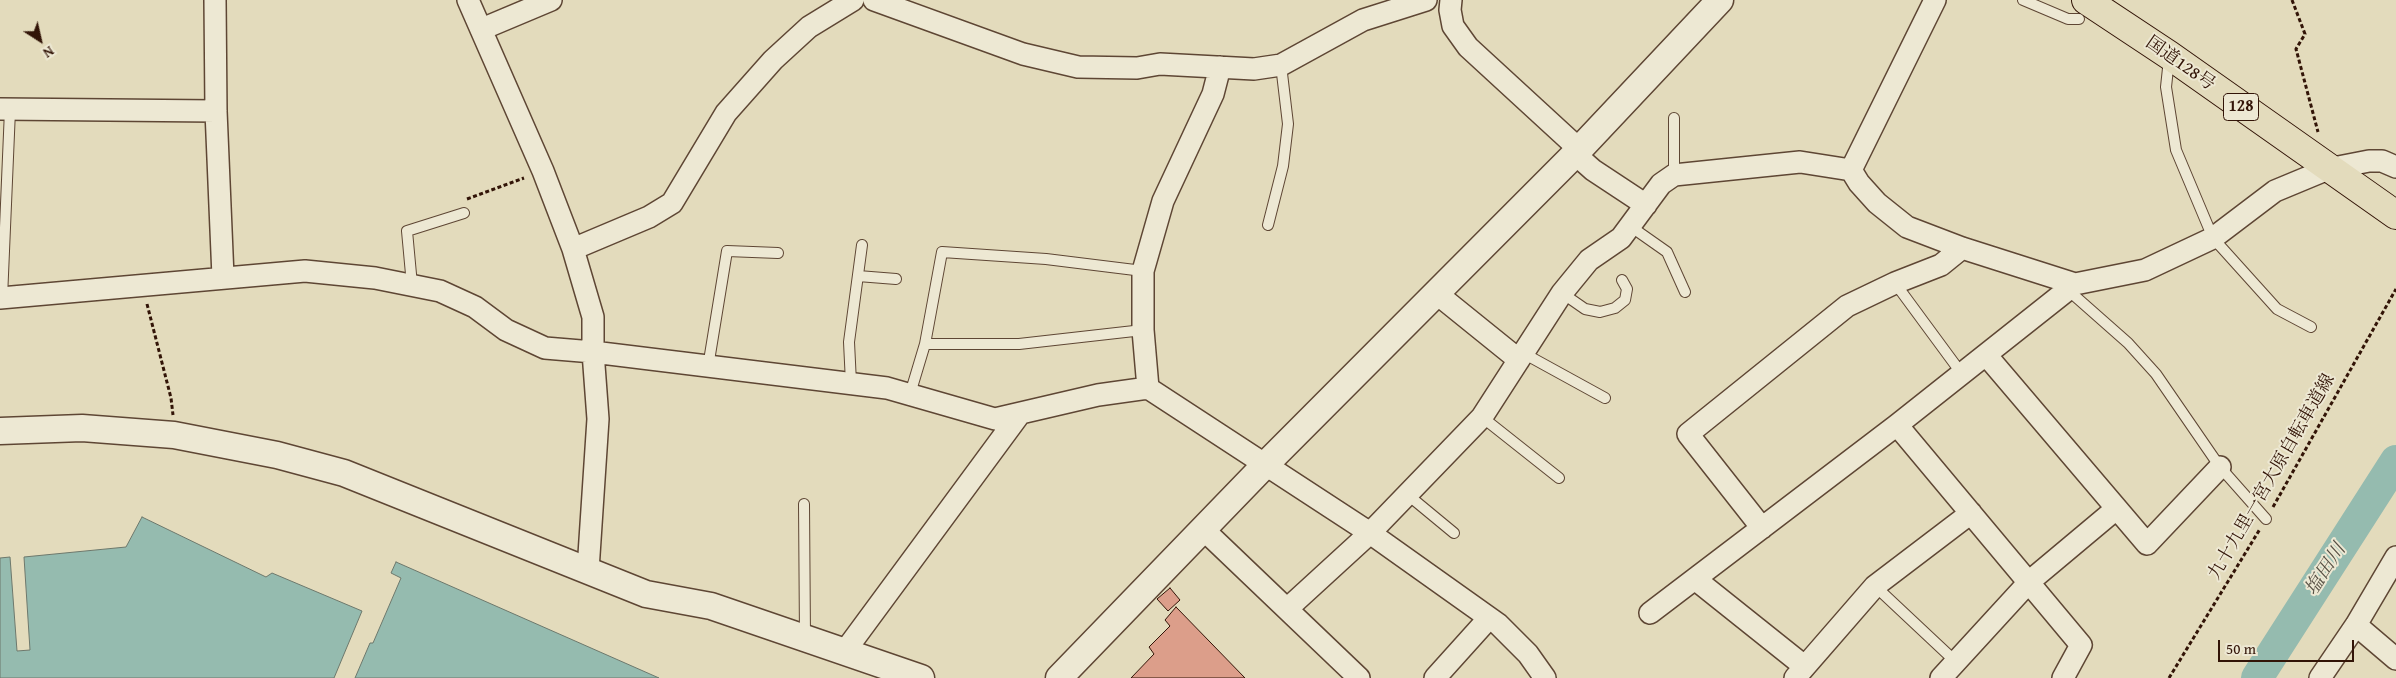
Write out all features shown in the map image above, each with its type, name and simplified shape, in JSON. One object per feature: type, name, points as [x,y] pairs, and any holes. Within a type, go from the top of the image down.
[{"type":"highway","name":"国道128号","points":[[2095,10],[2169,55],[2328,169],[2396,214]]},
{"type":"street","points":[[214,0],[222,277]]},
{"type":"street","points":[[468,0],[543,171],[573,249],[593,317],[592,352],[598,419],[588,570]]},
{"type":"street","points":[[482,29],[551,0]]},
{"type":"street","points":[[573,249],[649,217],[672,203],[726,113],[773,60],[809,27],[853,0]]},
{"type":"street","points":[[874,0],[1023,54],[1078,67],[1137,68],[1160,64],[1254,70],[1281,65],[1363,20],[1426,0]]},
{"type":"street","points":[[1451,0],[1450,10],[1453,26],[1468,47],[1577,151],[1594,170],[1646,206]]},
{"type":"street","points":[[1059,678],[1202,529],[1577,151],[1720,0]]},
{"type":"street","points":[[1851,170],[1935,0]]},
{"type":"street","points":[[1148,388],[1143,330],[1143,271],[1162,201],[1213,94],[1220,67]]},
{"type":"street","points":[[5,110],[216,111]]},
{"type":"street","points":[[1650,613],[1987,356],[2072,287],[2145,270],[2213,238],[2275,191],[2328,169],[2369,161],[2382,161],[2396,167]]},
{"type":"street","points":[[1287,609],[1370,533],[1482,417],[1562,293],[1589,260],[1621,238],[1662,184],[1674,175],[1800,162],[1851,170],[1859,183],[1877,203],[1907,227],[2072,287]]},
{"type":"street","points":[[1762,528],[1688,434],[1847,306],[1895,283],[1941,265],[1962,248]]},
{"type":"street","points":[[1,298],[305,271],[375,278],[440,291],[475,307],[506,330],[545,348],[887,388],[995,419],[1019,415],[1098,395],[1148,388],[1370,533],[1490,618],[1528,654],[1545,678]]},
{"type":"street","points":[[1436,293],[1521,356]]},
{"type":"street","points":[[1987,356],[2147,544],[2220,467]]},
{"type":"street","points":[[845,651],[1019,415]]},
{"type":"street","points":[[1897,425],[2030,581],[2081,645],[2062,678]]},
{"type":"street","points":[[0,431],[82,428],[174,435],[277,455],[344,473],[646,594],[711,606],[921,678]]},
{"type":"street","points":[[1941,678],[2030,581],[2116,509]]},
{"type":"street","points":[[1695,579],[1800,672],[1875,586],[1971,513]]},
{"type":"street","points":[[1202,529],[1359,678]]},
{"type":"street","points":[[2320,678],[2356,625],[2396,557]]},
{"type":"street","points":[[1435,678],[1490,618]]},
{"type":"street","points":[[2356,625],[2396,659]]},
{"type":"lane","points":[[2022,0],[2068,19],[2095,10]]},
{"type":"lane","points":[[2169,55],[2166,87],[2176,150],[2213,238],[2277,309],[2311,327]]},
{"type":"lane","points":[[1268,225],[1283,166],[1288,124],[1281,65]]},
{"type":"lane","points":[[1,298],[5,110]]},
{"type":"lane","points":[[1674,118],[1674,175]]},
{"type":"lane","points":[[412,285],[407,231],[464,213]]},
{"type":"lane","points":[[1630,226],[1667,252],[1685,292]]},
{"type":"lane","points":[[851,383],[849,342],[862,245]]},
{"type":"lane","points":[[708,367],[727,251],[778,253]]},
{"type":"lane","points":[[910,394],[925,344],[942,252],[1046,259],[1143,271]]},
{"type":"lane","points":[[858,276],[896,278]]},
{"type":"lane","points":[[1562,293],[1585,309],[1600,312],[1615,308],[1625,300],[1627,289],[1622,280]]},
{"type":"lane","points":[[1895,283],[1962,374]]},
{"type":"lane","points":[[2072,287],[2156,374],[2220,467],[2266,519]]},
{"type":"lane","points":[[925,344],[1019,344],[1143,330]]},
{"type":"lane","points":[[1521,356],[1605,398]]},
{"type":"lane","points":[[1482,417],[1559,478]]},
{"type":"lane","points":[[1408,495],[1454,533]]},
{"type":"lane","points":[[804,504],[805,638]]},
{"type":"lane","points":[[1875,586],[1956,662]]},
{"type":"path","points":[[2292,0],[2304,34],[2296,49],[2328,169]]},
{"type":"path","points":[[464,213],[465,200],[543,171]]},
{"type":"path","points":[[143,286],[171,398],[174,435]]},
{"type":"path","name":"九十九里一宮大原自転車道線","points":[[2169,678],[2266,519],[2396,289]]},
{"type":"water","points":[[142,517],[266,577],[272,573],[362,611],[334,678],[0,678],[0,558],[10,557],[17,651],[30,650],[24,557],[126,547]]},
{"type":"water","points":[[396,562],[659,678],[355,678],[370,643],[373,643],[401,578],[391,573]]},
{"type":"building","points":[[1170,588],[1180,600],[1168,611],[1157,599]]},
{"type":"building","points":[[1176,607],[1245,678],[1131,678],[1154,654],[1149,647],[1170,626],[1165,620]]},
{"type":"waterway","name":"塩田川","points":[[2257,678],[2396,461]]}]
